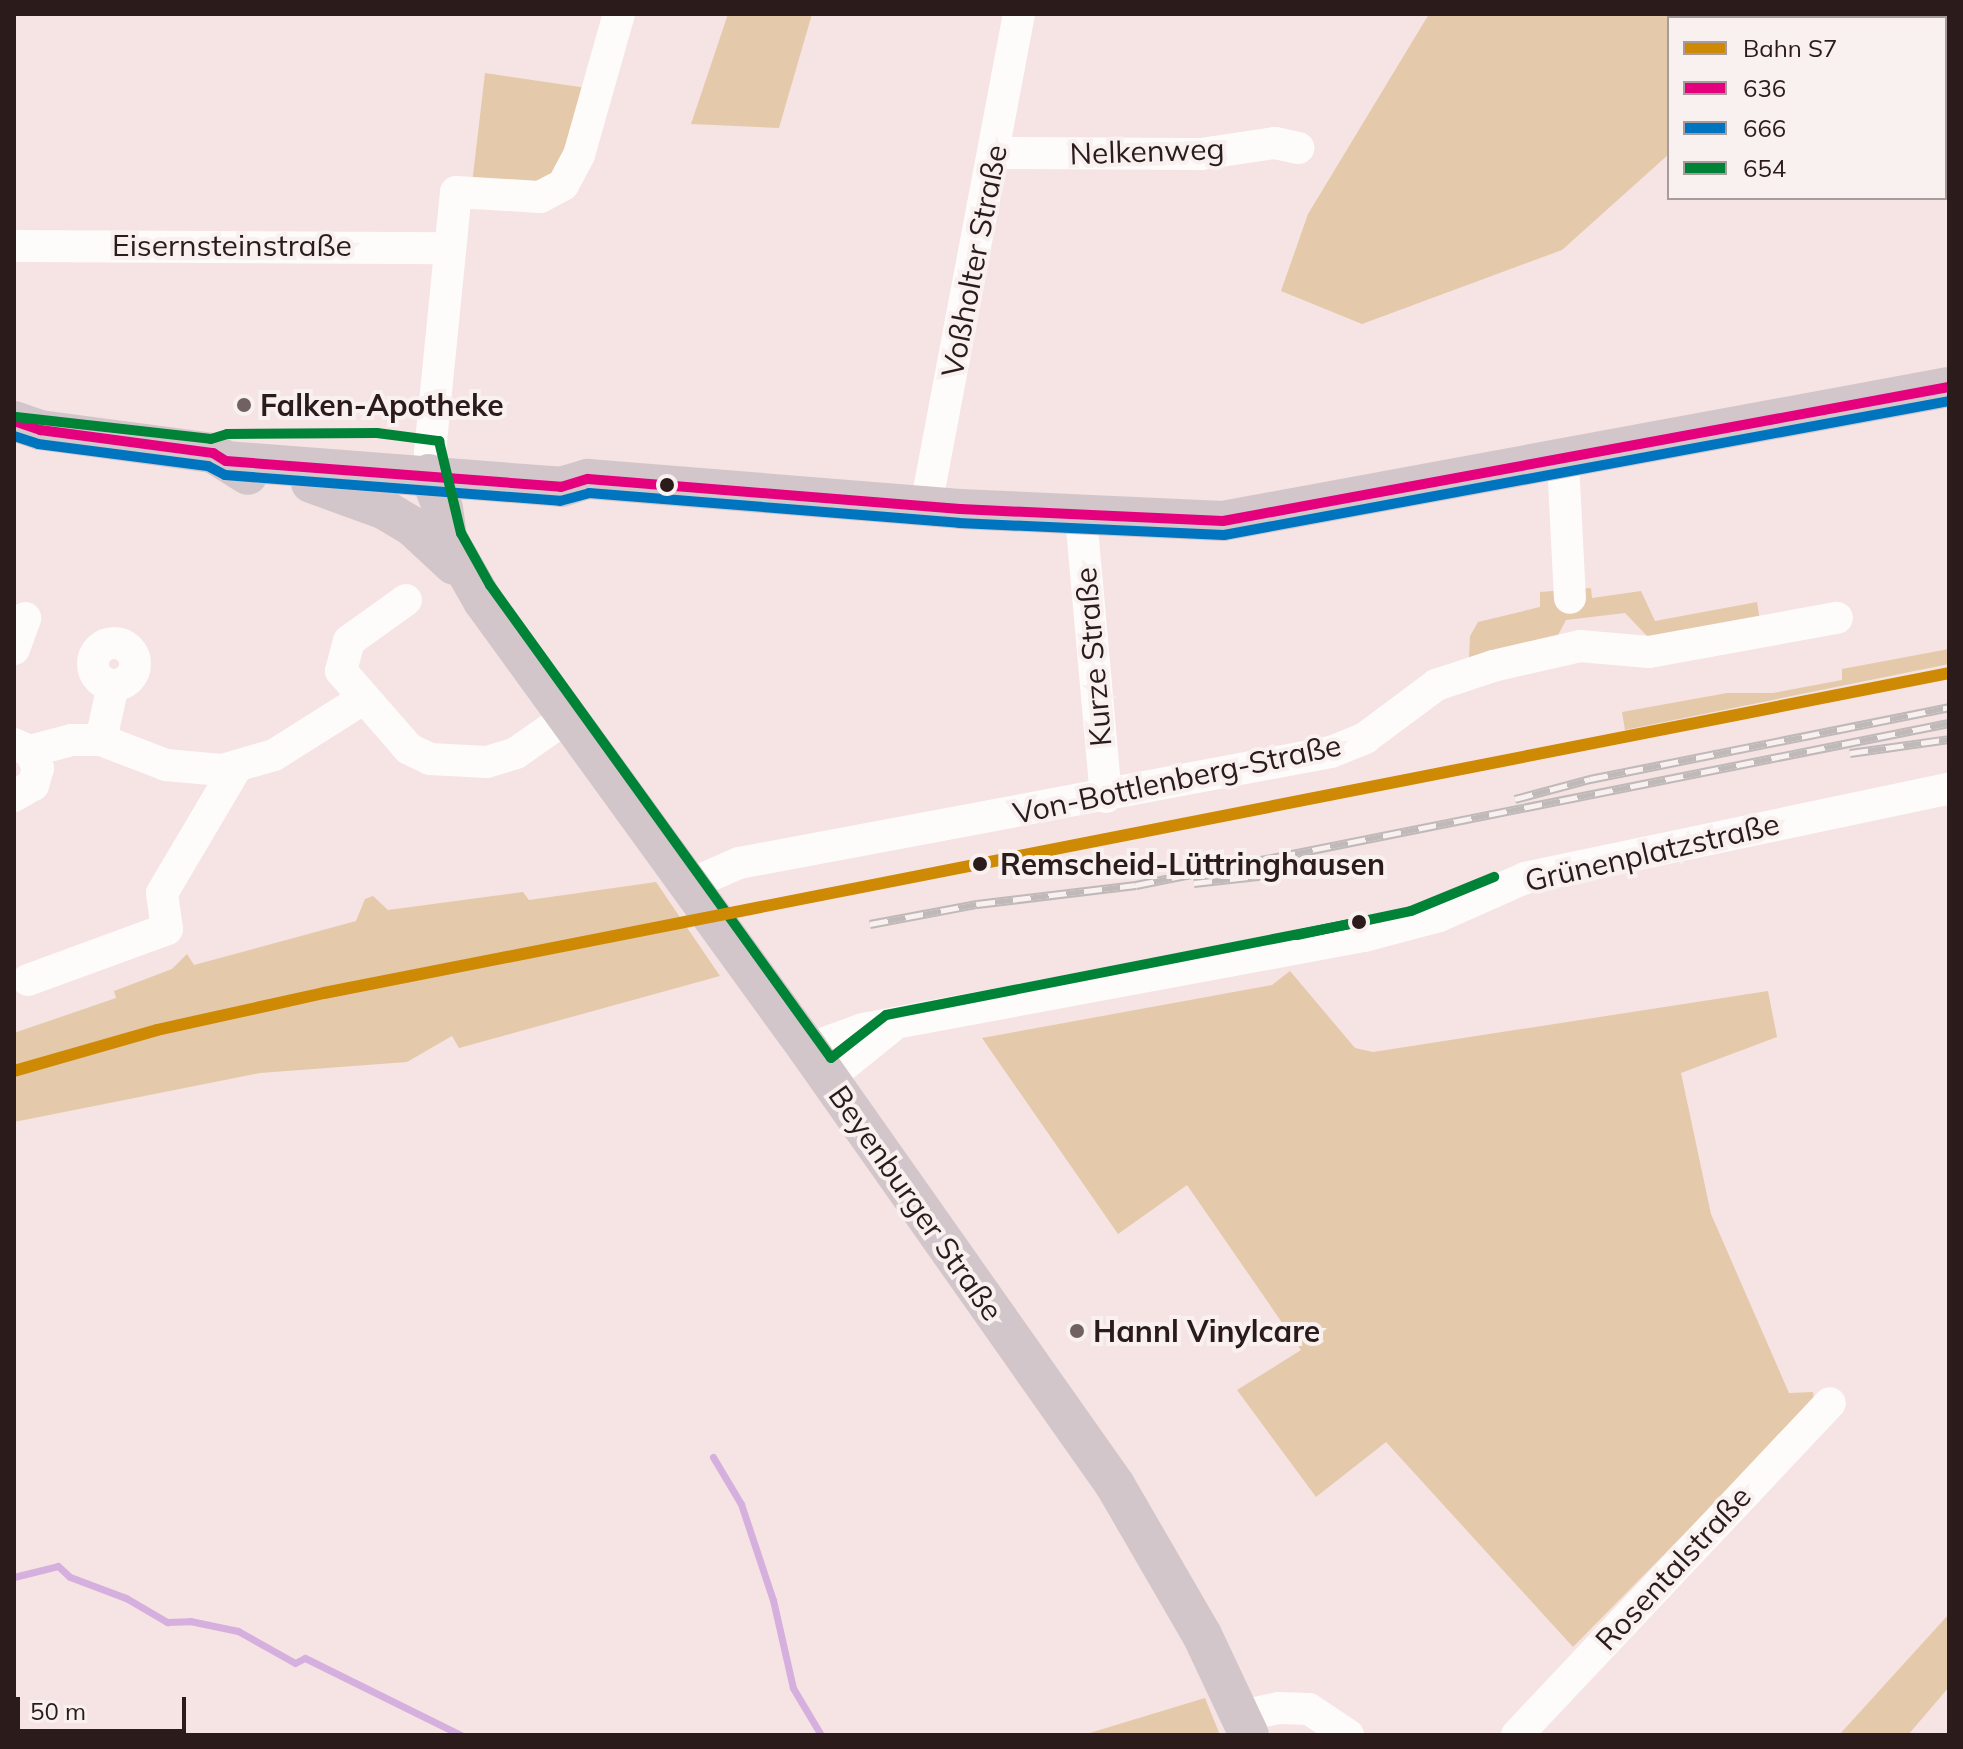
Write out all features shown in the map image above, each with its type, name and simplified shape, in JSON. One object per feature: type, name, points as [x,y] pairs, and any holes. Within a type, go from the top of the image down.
[{"type":"main road","points":[[23,428],[219,457],[562,465],[588,479],[1081,517],[1223,521],[1563,461],[1949,387]]},
{"type":"main road","points":[[219,457],[243,474],[327,485],[359,497],[430,541],[466,575]]},
{"type":"main road","points":[[429,463],[417,502],[430,541]]},
{"type":"main road","points":[[429,463],[443,508],[447,538],[466,575]]},
{"type":"main road","name":"Beyenburger Straße","points":[[466,575],[566,718],[691,884],[1115,1485],[1202,1635],[1245,1726]]},
{"type":"street","points":[[429,463],[456,192],[527,198],[550,194],[563,185],[579,155],[619,14]]},
{"type":"street","name":"Voßholter Straße","points":[[926,506],[996,153],[1019,14]]},
{"type":"street","name":"Nelkenweg","points":[[996,153],[1201,154],[1275,143],[1298,148]]},
{"type":"street","name":"Eisernsteinstraße","points":[[14,246],[449,248]]},
{"type":"street","points":[[1563,461],[1570,598]]},
{"type":"street","name":"Kurze Straße","points":[[1081,517],[1106,797]]},
{"type":"street","points":[[406,600],[349,641],[341,671],[409,749],[457,763],[487,762],[516,753],[566,718]]},
{"type":"street","points":[[14,649],[25,618]]},
{"type":"street","name":"Von-Bottlenberg-Straße","points":[[691,884],[739,863],[1106,797],[1331,752],[1365,738],[1458,674],[1580,646],[1649,652],[1837,618]]},
{"type":"street","points":[[101,740],[113,685]]},
{"type":"street","points":[[14,796],[35,780],[38,768],[22,748],[72,740],[101,740],[192,770],[236,768],[274,755],[363,699]]},
{"type":"street","points":[[28,980],[167,929],[160,909],[162,893],[236,768]]},
{"type":"street","name":"Grünenplatzstraße","points":[[818,1063],[850,1032],[890,1028],[1364,936],[1439,916],[1525,878],[1949,789]]},
{"type":"street","name":"Rosentalstraße","points":[[1517,1735],[1830,1403]]},
{"type":"street","points":[[1245,1726],[1278,1708],[1309,1709],[1348,1735]]},
{"type":"shaded area","points":[[728,14],[812,14],[779,128],[691,124]]},
{"type":"shaded area","points":[[1429,14],[1825,14],[1667,16],[1667,156],[1562,250],[1362,324],[1281,291],[1308,214]]},
{"type":"shaded area","points":[[485,73],[587,88],[573,137],[549,182],[472,184]]},
{"type":"shaded area","points":[[1591,588],[1592,598],[1641,591],[1655,621],[1757,602],[1760,621],[1649,638],[1625,613],[1566,620],[1556,639],[1469,658],[1470,636],[1478,622],[1540,607],[1540,592]]},
{"type":"shaded area","points":[[1949,649],[1949,664],[1625,730],[1622,712],[1727,693],[1773,693],[1842,680],[1842,669]]},
{"type":"shaded area","points":[[656,882],[720,976],[459,1048],[452,1036],[407,1062],[260,1073],[14,1122],[14,1033],[116,998],[114,991],[172,969],[187,954],[194,965],[356,921],[365,899],[373,896],[388,910],[523,892],[529,900]]},
{"type":"shaded area","points":[[1290,971],[1355,1048],[1373,1052],[1768,991],[1777,1037],[1681,1073],[1711,1214],[1789,1393],[1813,1392],[1814,1402],[1573,1647],[1386,1442],[1316,1497],[1237,1390],[1301,1350],[1187,1185],[1118,1234],[982,1038],[1272,985]]},
{"type":"shaded area","points":[[1949,1614],[1949,1687],[1908,1735],[1839,1735]]},
{"type":"shaded area","points":[[1205,1698],[1220,1735],[1083,1735]]},
{"type":"waterway","points":[[713,1457],[741,1504],[773,1600],[793,1688],[821,1735]]},
{"type":"waterway","points":[[14,1577],[58,1566],[70,1577],[126,1598],[167,1622],[190,1621],[238,1631],[295,1663],[305,1658],[461,1735]]},
{"type":"railway","points":[[1515,799],[1590,779],[1949,707]]},
{"type":"railway","points":[[870,924],[977,904],[1136,885],[1949,723]]},
{"type":"railway","points":[[1850,753],[1949,739]]},
{"type":"railway","points":[[1194,883],[1303,871]]},
{"type":"rail line","name":"S7","points":[[14,1071],[157,1030],[324,993],[1949,673]]},
{"type":"transit line","name":"636","points":[[14,421],[40,430],[213,453],[226,461],[561,487],[588,479],[960,509],[1223,521],[1949,387]]},
{"type":"transit line","name":"666","points":[[14,436],[38,444],[208,466],[225,475],[560,501],[589,493],[959,523],[1224,535],[1949,401]]},
{"type":"transit line","name":"654","points":[[16,417],[211,439],[227,434],[377,433],[439,441],[461,533],[490,585],[831,1058],[886,1015],[1361,922]]},
{"type":"transit line","name":"654","points":[[1297,935],[1411,911],[1494,877]]},
{"type":"place","name":"Falken-Apotheke","points":[[244,405]]},
{"type":"place","name":"Remscheid-Lüttringhausen","points":[[980,864]]},
{"type":"place","name":"Hannl Vinylcare","points":[[1077,1331]]}]
